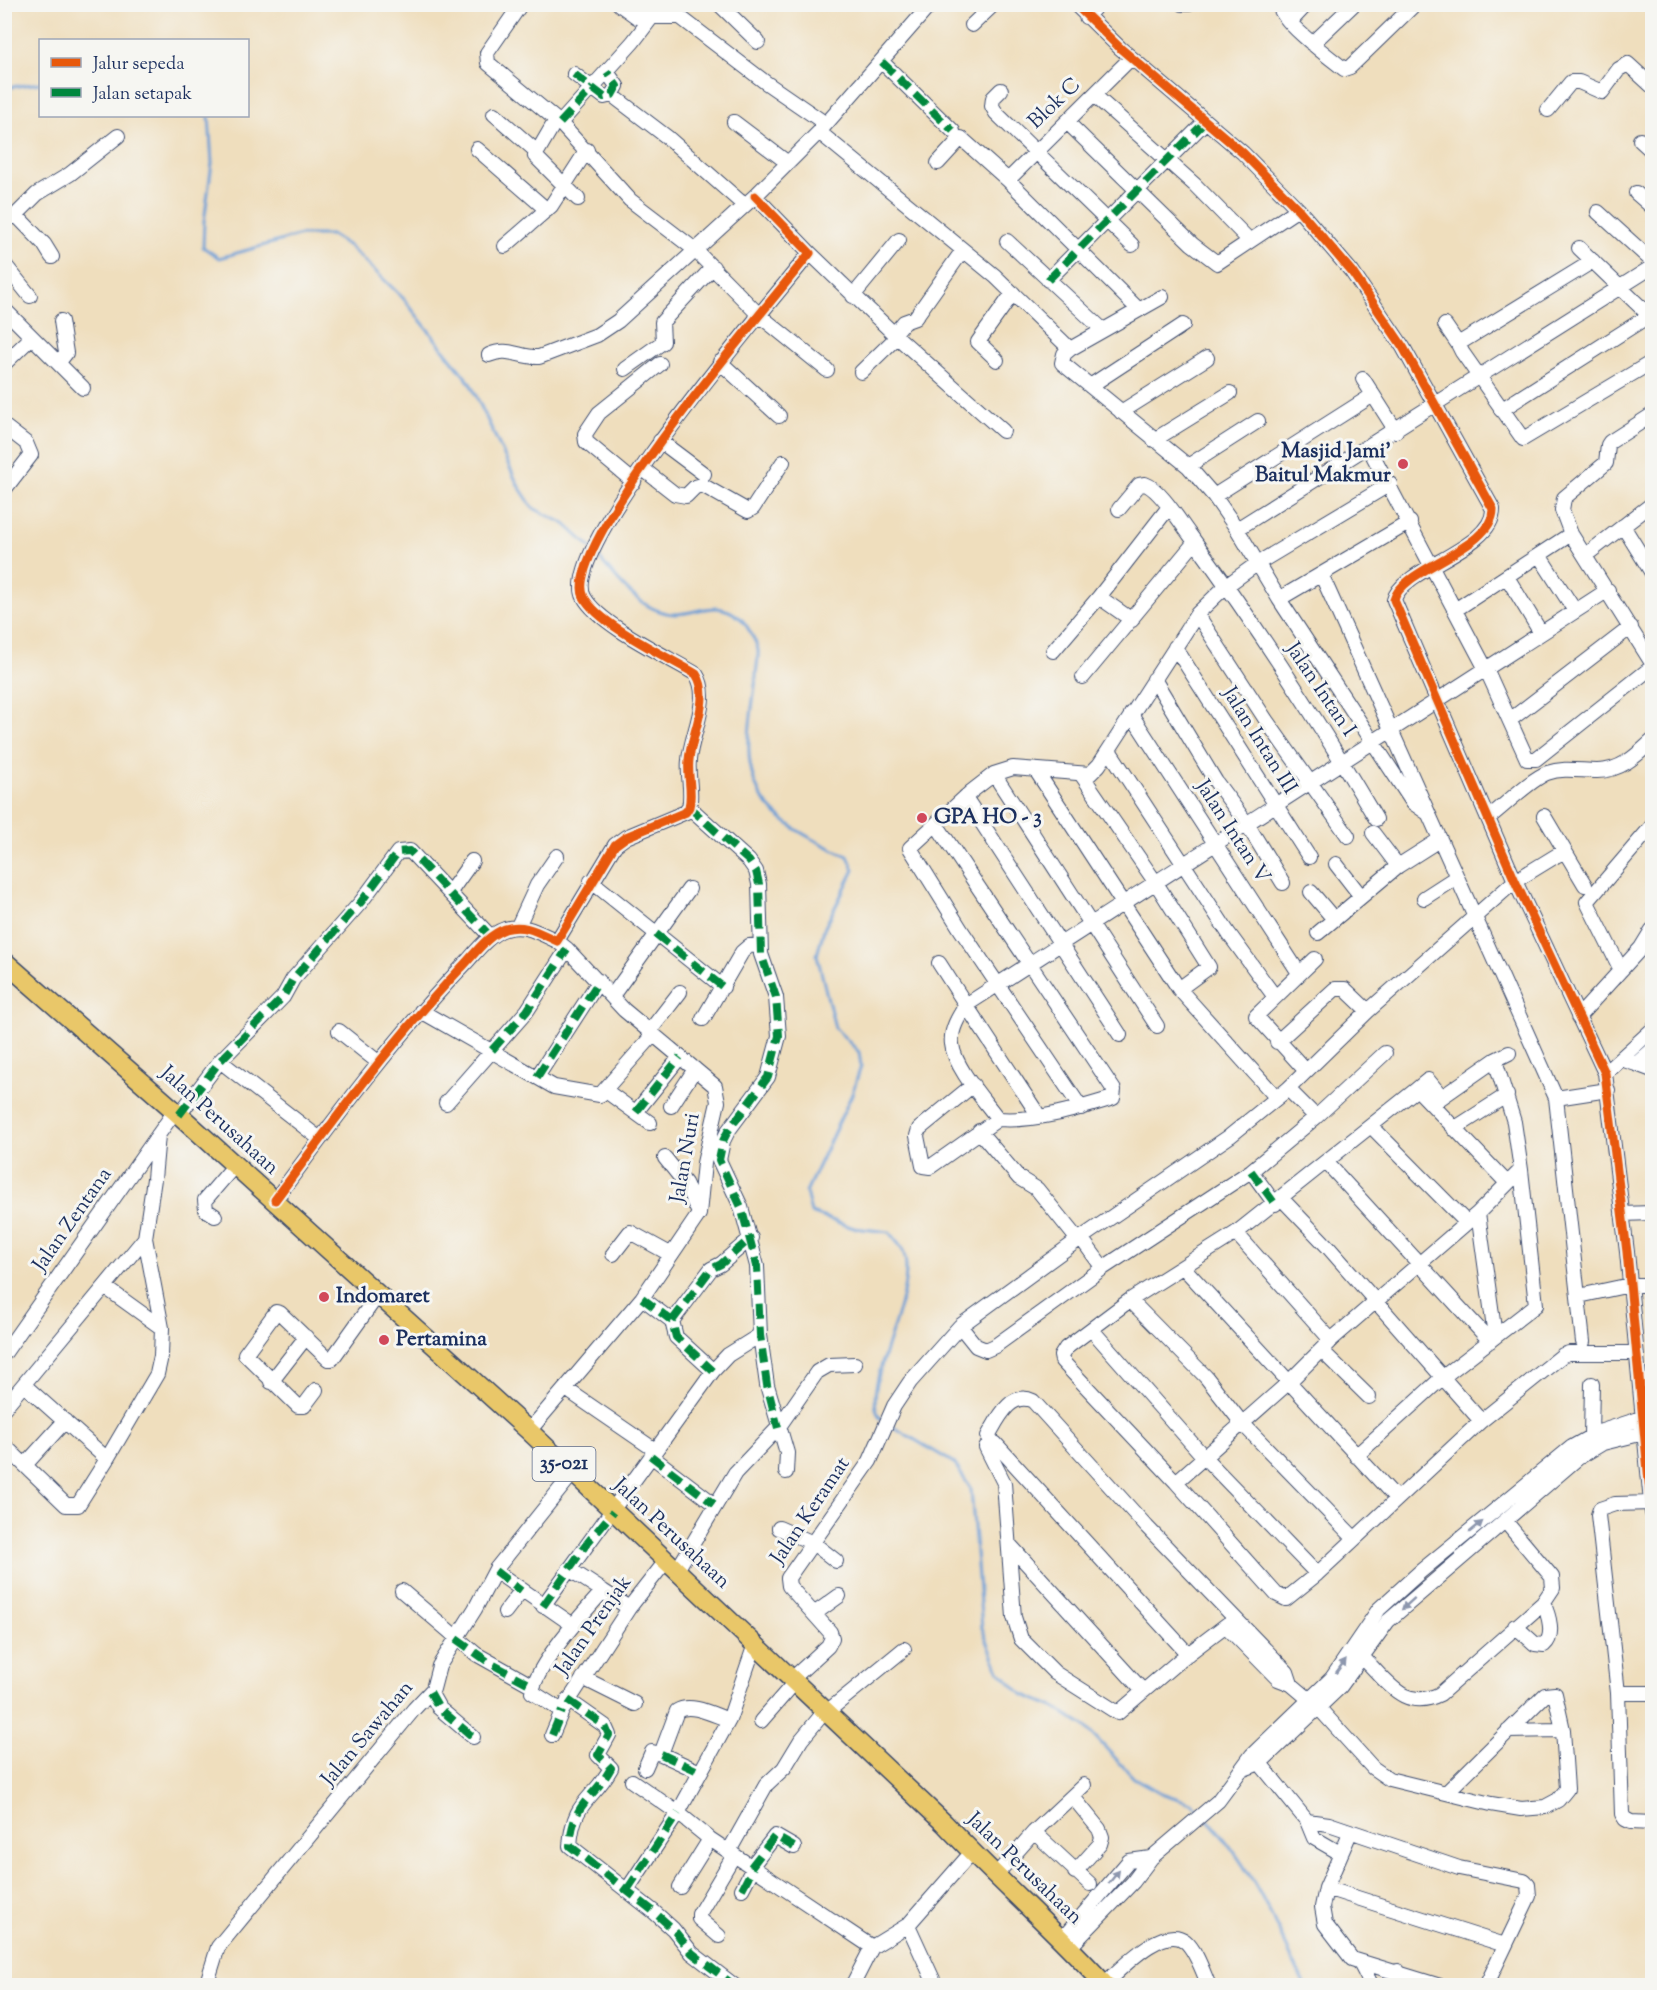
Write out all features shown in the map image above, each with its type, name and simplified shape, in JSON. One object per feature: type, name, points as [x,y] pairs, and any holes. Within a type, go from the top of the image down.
[{"type":"main road","name":"Jalan Perusahaan","points":[[4,961],[275,1200],[377,1296],[529,1431],[827,1711],[995,1876],[1067,1942],[1105,1984]]},
{"type":"street","points":[[521,4],[486,58],[488,63],[558,122],[630,200],[694,249],[759,315],[827,370]]},
{"type":"street","points":[[619,4],[652,16],[680,17],[822,128],[1013,293],[1065,344]]},
{"type":"street","points":[[719,4],[758,42]]},
{"type":"street","points":[[489,355],[506,350],[539,357],[597,335],[618,321],[750,200],[822,128],[931,4]]},
{"type":"street","points":[[972,25],[994,4]]},
{"type":"street","points":[[1075,4],[1131,58],[1243,153],[1298,209],[1352,272],[1403,347],[1493,509],[1489,525],[1482,533],[1433,568],[1402,585],[1396,592],[1394,600],[1515,881],[1605,1073],[1646,1423],[1652,1506],[1614,1504],[1600,1509],[1598,1515],[1618,1693],[1622,1814],[1624,1819],[1631,1822],[1653,1823]]},
{"type":"street","points":[[1086,16],[1098,4]]},
{"type":"street","points":[[1182,4],[1189,4]]},
{"type":"street","points":[[1279,4],[1281,12],[1290,22],[1312,44],[1344,69],[1350,67],[1415,4]]},
{"type":"street","points":[[1290,22],[1307,4]]},
{"type":"street","points":[[1312,44],[1354,4]]},
{"type":"street","points":[[578,199],[536,160],[536,151],[558,122],[593,88],[639,36],[652,16]]},
{"type":"street","name":"Blok C","points":[[1008,180],[1131,58]]},
{"type":"street","points":[[882,62],[953,131]]},
{"type":"street","points":[[1548,110],[1571,82],[1580,82],[1602,92],[1619,69],[1628,64],[1653,86]]},
{"type":"street","points":[[574,74],[604,97],[612,94],[617,84],[607,72]]},
{"type":"street","points":[[1001,90],[993,98],[992,106],[1132,245]]},
{"type":"street","points":[[612,94],[750,200],[810,253],[895,335],[1003,431]]},
{"type":"street","points":[[1094,95],[1167,160],[1249,240]]},
{"type":"street","points":[[494,114],[536,151]]},
{"type":"street","points":[[734,122],[788,162]]},
{"type":"street","points":[[1067,122],[1192,244],[1217,262],[1298,209]]},
{"type":"street","points":[[1048,280],[1205,122]]},
{"type":"street","points":[[52,257],[44,244],[10,218],[37,194],[70,174],[118,136]]},
{"type":"street","points":[[938,163],[961,138],[1008,180],[1076,251],[1139,310]]},
{"type":"street","points":[[1640,140],[1653,151]]},
{"type":"street","points":[[477,148],[547,210]]},
{"type":"street","points":[[505,246],[547,210],[586,150]]},
{"type":"street","points":[[1636,193],[1653,207]]},
{"type":"street","points":[[1598,212],[1653,261]]},
{"type":"street","points":[[853,296],[899,240]]},
{"type":"street","points":[[1007,241],[1103,330]]},
{"type":"street","points":[[1501,410],[1651,317],[1579,248]]},
{"type":"street","points":[[861,372],[904,322],[915,318],[963,250]]},
{"type":"street","points":[[446,1103],[527,1011],[562,945],[591,881],[615,845],[637,832],[686,812],[689,807],[688,763],[691,739],[700,707],[700,681],[696,674],[613,624],[592,607],[584,596],[581,582],[584,566],[594,543],[660,441],[720,362],[810,253]]},
{"type":"street","points":[[1458,344],[1593,261]]},
{"type":"street","points":[[5,265],[30,296]]},
{"type":"street","points":[[625,369],[663,342],[662,322],[713,267]]},
{"type":"street","points":[[1238,529],[1653,267]]},
{"type":"street","points":[[997,360],[978,342],[1013,293]]},
{"type":"street","points":[[1162,297],[1070,349],[1062,358],[1062,363],[1188,466],[1214,496],[1238,529],[1279,599],[1413,803],[1427,813]]},
{"type":"street","points":[[4,309],[83,388]]},
{"type":"street","points":[[59,362],[66,353],[61,321]]},
{"type":"street","points":[[1089,386],[1183,325]]},
{"type":"street","points":[[1445,325],[1523,439],[1529,438],[1653,362]]},
{"type":"street","points":[[4,364],[31,338]]},
{"type":"street","points":[[1121,412],[1207,358]]},
{"type":"street","points":[[720,362],[779,416]]},
{"type":"street","points":[[634,482],[586,442],[585,434],[599,414],[660,364]]},
{"type":"street","points":[[1363,379],[1396,431]]},
{"type":"street","points":[[1154,440],[1230,393]]},
{"type":"street","points":[[1214,496],[1373,395]]},
{"type":"street","points":[[1369,448],[1485,668],[1527,759],[1536,759],[1653,665],[1571,534],[1562,510],[1564,498],[1606,463],[1610,442],[1653,415]]},
{"type":"street","points":[[1188,466],[1258,421]]},
{"type":"street","points":[[4,426],[26,443],[31,455],[4,490]]},
{"type":"street","points":[[660,441],[704,474]]},
{"type":"street","points":[[643,469],[675,494],[686,496],[702,484],[748,511],[753,508],[783,462]]},
{"type":"street","name":"Jalan Intan I","points":[[1119,509],[1139,485],[1145,484],[1168,507],[1226,586],[1342,761],[1376,819]]},
{"type":"street","points":[[1081,1107],[910,848],[965,797],[994,774],[1013,768],[1037,772],[1090,774],[1109,750],[1197,614],[1226,586],[1258,563],[1390,484]]},
{"type":"street","points":[[1586,555],[1653,504]]},
{"type":"street","points":[[1053,651],[1099,597],[1168,507]]},
{"type":"street","points":[[1279,599],[1322,576],[1410,522]]},
{"type":"street","points":[[1623,526],[1653,573]]},
{"type":"street","points":[[1455,610],[1571,534]]},
{"type":"street","points":[[1083,677],[1195,542]]},
{"type":"street","points":[[1539,555],[1575,611]]},
{"type":"street","points":[[1322,576],[1392,730],[1455,878],[1474,915],[1556,1098],[1579,1296],[1582,1342]]},
{"type":"street","points":[[1507,577],[1541,633]]},
{"type":"street","points":[[998,1119],[955,1057],[951,1042],[954,1026],[966,1005],[1608,590]]},
{"type":"street","points":[[1099,597],[1132,620]]},
{"type":"street","points":[[1197,614],[1309,783],[1348,836]]},
{"type":"street","points":[[1510,720],[1631,627]]},
{"type":"street","name":"Jalan Intan III","points":[[1175,646],[1309,857]]},
{"type":"street","points":[[1154,679],[1216,782],[1247,824],[1283,883]]},
{"type":"street","name":"Jalan Intan V","points":[[1131,714],[1299,973]]},
{"type":"street","points":[[1488,818],[1548,773],[1576,769],[1599,771],[1615,768],[1634,758],[1653,741]]},
{"type":"street","points":[[1109,750],[1229,934],[1275,997]]},
{"type":"street","points":[[1037,772],[1179,989],[1277,1098]]},
{"type":"street","points":[[994,774],[1157,1026]]},
{"type":"street","points":[[1081,774],[1156,883],[1209,967],[1179,989]]},
{"type":"street","points":[[965,797],[1120,1035]]},
{"type":"street","points":[[689,807],[756,871],[759,884],[758,945],[776,997],[779,1036],[776,1057],[768,1077],[717,1141],[719,1160],[741,1207],[759,1275],[760,1335],[767,1385],[787,1453],[786,1472]]},
{"type":"street","points":[[1544,816],[1585,885]]},
{"type":"street","points":[[936,824],[1114,1090],[1113,1098],[1081,1107],[1040,1116],[998,1119],[930,1167],[923,1166],[917,1136],[919,1129],[974,1085]]},
{"type":"street","points":[[1621,970],[1587,902],[1653,826]]},
{"type":"street","points":[[1373,834],[1398,866]]},
{"type":"street","points":[[1318,933],[1333,918],[1398,866],[1439,840]]},
{"type":"street","name":"Jalan Keramat","points":[[794,1680],[832,1642],[830,1632],[787,1581],[870,1461],[894,1406],[910,1382],[960,1326],[1079,1239],[1230,1136],[1288,1089],[1368,1011],[1474,915],[1515,881],[1564,850]]},
{"type":"street","name":"Jalan Zentana","points":[[4,1354],[158,1135],[220,1061],[283,997],[293,979],[361,902],[398,852],[410,851],[450,892]]},
{"type":"street","points":[[275,1200],[378,1062],[421,1011],[491,937],[518,926],[537,885],[557,856]]},
{"type":"street","points":[[472,861],[450,892],[491,937]]},
{"type":"street","points":[[1336,864],[1360,896]]},
{"type":"street","points":[[1424,898],[1455,878]]},
{"type":"street","points":[[591,881],[723,987]]},
{"type":"street","points":[[612,996],[689,889]]},
{"type":"street","points":[[1311,892],[1333,918]]},
{"type":"street","points":[[518,926],[562,945]]},
{"type":"street","points":[[1578,1017],[1621,970],[1647,951],[1653,930]]},
{"type":"street","name":"Jalan Nuri","points":[[529,1431],[642,1298],[699,1213],[704,1163],[717,1141],[718,1092],[715,1086],[651,1034],[562,945]]},
{"type":"street","points":[[703,1019],[742,952],[749,946],[758,945]]},
{"type":"street","points":[[1306,1071],[1277,1042],[1256,1016],[1315,959]]},
{"type":"street","points":[[939,963],[1040,1116]]},
{"type":"street","points":[[537,1077],[599,981]]},
{"type":"street","points":[[1277,1042],[1335,989],[1345,989],[1354,995],[1368,1011]]},
{"type":"street","points":[[421,1011],[562,1090],[600,1095],[606,1091],[651,1034],[680,992]]},
{"type":"street","points":[[1605,1073],[1653,1030]]},
{"type":"street","points":[[339,1031],[378,1062]]},
{"type":"street","points":[[1636,1064],[1652,1052]]},
{"type":"street","points":[[960,1326],[976,1346],[990,1349],[1103,1268],[1251,1171],[1316,1117],[1384,1053]]},
{"type":"street","points":[[1437,1100],[1509,1053]]},
{"type":"street","points":[[636,1112],[680,1057]]},
{"type":"street","points":[[1622,1059],[1653,1070]]},
{"type":"street","points":[[1356,1456],[1443,1377],[1536,1305],[1514,1122],[1495,1060]]},
{"type":"street","points":[[220,1061],[320,1139]]},
{"type":"street","points":[[671,1106],[695,1070]]},
{"type":"street","points":[[1288,1089],[1316,1117]]},
{"type":"street","points":[[1507,1183],[1455,1129],[1437,1100],[1417,1089],[1327,1163],[1236,1233],[1130,1300],[1066,1348],[1061,1356],[1062,1361],[1176,1482],[1280,1598],[1291,1597],[1481,1421],[1563,1355],[1569,1353],[1636,1353]]},
{"type":"street","points":[[1556,1098],[1608,1090]]},
{"type":"street","points":[[606,1091],[650,1123]]},
{"type":"street","points":[[1455,1129],[1507,1095]]},
{"type":"street","points":[[1372,1127],[1472,1217],[1493,1338]]},
{"type":"street","points":[[979,1131],[1019,1178],[1037,1189],[1103,1268]]},
{"type":"street","points":[[4,1445],[66,1505],[78,1505],[157,1374],[161,1356],[162,1328],[145,1238],[158,1135]]},
{"type":"street","points":[[665,1158],[685,1183],[699,1213]]},
{"type":"street","points":[[1327,1163],[1493,1338]]},
{"type":"street","points":[[215,1216],[206,1210],[205,1200],[235,1165]]},
{"type":"street","points":[[1176,1482],[1241,1422],[1288,1383],[1326,1345],[1472,1217],[1521,1170]]},
{"type":"street","points":[[1251,1171],[1376,1302],[1481,1421]]},
{"type":"street","points":[[1622,1214],[1653,1213]]},
{"type":"street","points":[[613,1254],[626,1234],[630,1232],[670,1254]]},
{"type":"street","points":[[1236,1233],[1369,1397]]},
{"type":"street","points":[[4,1408],[145,1238]]},
{"type":"street","points":[[672,1322],[711,1269],[722,1264],[751,1238]]},
{"type":"street","points":[[1183,1267],[1396,1498]]},
{"type":"street","points":[[1579,1296],[1630,1285],[1653,1284]]},
{"type":"street","points":[[105,1287],[162,1328]]},
{"type":"street","points":[[316,1390],[301,1407],[244,1356],[274,1314],[280,1312],[328,1359],[332,1359],[377,1296]]},
{"type":"street","points":[[642,1298],[672,1322],[676,1337],[713,1371]]},
{"type":"street","points":[[1130,1300],[1206,1377],[1241,1422],[1354,1538]]},
{"type":"street","points":[[1092,1330],[1204,1457],[1317,1574]]},
{"type":"street","points":[[543,1605],[613,1512],[713,1371],[728,1354],[760,1335]]},
{"type":"street","points":[[271,1382],[306,1337]]},
{"type":"street","name":"Jalan Prenjak","points":[[552,1735],[562,1706],[629,1608],[671,1566],[748,1457],[778,1428],[821,1368],[829,1365],[855,1364]]},
{"type":"street","points":[[1591,1436],[1592,1384]]},
{"type":"street","points":[[24,1385],[107,1459]]},
{"type":"street","points":[[566,1389],[653,1453],[714,1504]]},
{"type":"street","points":[[1230,1622],[1118,1713],[1055,1673],[1036,1657],[1022,1640],[1014,1617],[1004,1484],[990,1442],[1010,1404],[1023,1398],[1033,1401],[1230,1622],[1265,1659],[1287,1672],[1291,1684],[1316,1706],[1373,1768],[1389,1779],[1521,1809],[1545,1807],[1558,1800],[1566,1789],[1563,1731],[1556,1695],[1551,1693],[1545,1695],[1447,1792]]},
{"type":"street","points":[[25,1465],[65,1421]]},
{"type":"street","points":[[1067,1942],[1098,1907],[1218,1801],[1244,1768],[1340,1687],[1388,1621],[1432,1581],[1505,1521],[1591,1436],[1646,1423]]},
{"type":"street","points":[[1316,1706],[1332,1678],[1379,1610],[1421,1571],[1560,1465],[1646,1423]]},
{"type":"street","points":[[990,1442],[1188,1654]]},
{"type":"street","name":"Jalan Sawahan","points":[[206,1986],[218,1947],[430,1692],[439,1666],[495,1571],[573,1473]]},
{"type":"street","points":[[1362,1657],[1404,1697],[1422,1701],[1440,1694],[1515,1626],[1543,1604],[1552,1588],[1552,1577],[1505,1521]]},
{"type":"street","points":[[779,1528],[813,1543],[836,1561]]},
{"type":"street","points":[[1009,1544],[1143,1691]]},
{"type":"street","points":[[569,1569],[629,1608]]},
{"type":"street","points":[[495,1571],[573,1625]]},
{"type":"street","points":[[1421,1571],[1432,1581]]},
{"type":"street","points":[[402,1591],[456,1639],[490,1663],[533,1686]]},
{"type":"street","points":[[505,1612],[521,1591]]},
{"type":"street","points":[[603,1591],[573,1625],[533,1686],[532,1692],[605,1726],[609,1735],[598,1755],[611,1768],[579,1807],[573,1819],[570,1846],[673,1929],[692,1953],[735,1986]]},
{"type":"street","points":[[814,1614],[839,1596]]},
{"type":"street","points":[[1515,1626],[1535,1644],[1544,1645],[1550,1635],[1549,1614],[1543,1604]]},
{"type":"street","points":[[627,1890],[678,1814],[729,1720],[755,1644]]},
{"type":"street","points":[[719,1936],[699,1919],[699,1914],[766,1785],[784,1768],[801,1740],[827,1711],[904,1649]]},
{"type":"street","points":[[583,1678],[634,1704]]},
{"type":"street","points":[[761,1721],[794,1680]]},
{"type":"street","points":[[430,1692],[439,1708],[473,1737]]},
{"type":"street","points":[[1618,1693],[1653,1693]]},
{"type":"street","points":[[661,1754],[677,1711],[683,1708],[692,1708],[729,1720]]},
{"type":"street","points":[[1508,1731],[1563,1731]]},
{"type":"street","points":[[645,1768],[652,1752],[700,1773]]},
{"type":"street","points":[[1256,1759],[1307,1821],[1314,1838],[1340,1853]]},
{"type":"street","points":[[632,1781],[710,1839],[872,1947]]},
{"type":"street","points":[[995,1876],[1034,1832],[1084,1785]]},
{"type":"street","points":[[1073,1797],[1099,1829],[1102,1837],[1100,1844],[1075,1872]]},
{"type":"street","points":[[1307,1821],[1329,1824],[1459,1868],[1524,1881],[1528,1885],[1529,1896],[1486,1986]]},
{"type":"street","points":[[1034,1832],[1089,1884]]},
{"type":"street","points":[[1350,1833],[1326,1888],[1322,1907],[1325,1924],[1345,1953],[1359,1963],[1398,1971],[1440,1986]]},
{"type":"street","points":[[742,1889],[752,1867],[775,1836],[794,1847]]},
{"type":"street","points":[[680,1887],[710,1839]]},
{"type":"street","points":[[852,1986],[872,1947],[908,1925],[972,1852]]},
{"type":"street","points":[[1326,1888],[1505,1945]]},
{"type":"street","points":[[908,1925],[936,1986]]},
{"type":"street","points":[[1105,1984],[1147,1946],[1170,1937],[1179,1937],[1187,1942],[1209,1986]]},
{"type":"street","points":[[1359,1963],[1372,1986]]},
{"type":"street","points":[[1394,1986],[1398,1971]]},
{"type":"waterway","points":[[4,88],[39,83]]},
{"type":"waterway","points":[[209,117],[212,163],[203,247],[219,258],[301,235],[331,235],[349,246],[403,298],[470,383],[518,485],[533,508],[565,524],[591,548]]},
{"type":"waterway","points":[[597,555],[631,593],[652,608],[675,614],[715,608],[731,612],[740,618],[748,628],[758,650],[749,751],[750,766],[760,794],[767,805],[787,823],[848,856],[854,870],[824,929],[817,955],[835,1028],[859,1052],[861,1066],[852,1094],[806,1192],[811,1213],[854,1228],[889,1232],[903,1251],[906,1270],[903,1292],[876,1388],[876,1407],[882,1420]]},
{"type":"waterway","points":[[890,1425],[954,1463],[971,1489],[982,1628],[999,1671],[1022,1694],[1054,1707],[1086,1727],[1134,1778],[1161,1793],[1191,1803],[1201,1812]]},
{"type":"waterway","points":[[1205,1817],[1221,1835],[1249,1875],[1305,1986]]},
{"type":"marked path","points":[[882,62],[953,131]]},
{"type":"marked path","points":[[574,74],[604,97],[612,95],[617,86],[607,72]]},
{"type":"marked path","points":[[560,123],[593,88]]},
{"type":"marked path","points":[[1048,280],[1205,122]]},
{"type":"marked path","points":[[689,807],[749,861],[756,871],[759,884],[761,954],[776,997],[779,1036],[768,1077],[728,1131],[723,1141],[719,1160],[741,1207],[757,1266],[760,1335],[767,1385],[778,1428]]},
{"type":"marked path","points":[[179,1115],[220,1061],[283,997],[293,979],[361,902],[398,852],[410,851],[491,937]]},
{"type":"marked path","points":[[656,934],[723,987]]},
{"type":"marked path","points":[[492,1050],[527,1011],[567,949]]},
{"type":"marked path","points":[[537,1077],[599,981]]},
{"type":"marked path","points":[[636,1112],[680,1057]]},
{"type":"marked path","points":[[1251,1171],[1275,1204]]},
{"type":"marked path","points":[[672,1321],[711,1269],[721,1264],[751,1238]]},
{"type":"marked path","points":[[642,1298],[672,1321],[676,1337],[713,1371]]},
{"type":"marked path","points":[[651,1456],[714,1504]]},
{"type":"marked path","points":[[543,1606],[588,1542],[613,1512]]},
{"type":"marked path","points":[[495,1571],[521,1591]]},
{"type":"marked path","points":[[456,1639],[490,1663],[533,1686]]},
{"type":"marked path","points":[[430,1692],[439,1708],[473,1737]]},
{"type":"marked path","points":[[568,1700],[605,1726],[609,1735],[598,1755],[611,1768],[579,1810],[570,1846],[653,1911],[673,1929],[692,1953],[735,1986]]},
{"type":"marked path","points":[[552,1735],[562,1711]]},
{"type":"marked path","points":[[661,1754],[700,1772]]},
{"type":"marked path","points":[[627,1890],[678,1813]]},
{"type":"marked path","points":[[751,1867],[775,1836],[794,1847]]},
{"type":"marked path","points":[[742,1889],[753,1868]]},
{"type":"cycle path","points":[[1075,4],[1120,48],[1243,153],[1298,209],[1352,272],[1403,347],[1493,509],[1489,523],[1479,536],[1413,578],[1400,589],[1394,600],[1515,881],[1605,1073],[1627,1252],[1652,1513]]},
{"type":"cycle path","points":[[275,1200],[387,1052],[487,941],[498,932],[512,927],[532,930],[557,941],[615,845],[626,837],[686,812],[689,807],[689,760],[702,694],[696,674],[652,650],[592,608],[584,597],[585,570],[603,529],[634,479],[673,424],[810,253],[755,196]]},
{"type":"place","name":"Masjid Jami' Baitul Makmur","points":[[1403,464]]},
{"type":"place","name":"GPA HO - 3","points":[[922,818]]},
{"type":"place","name":"Indomaret","points":[[324,1297]]},
{"type":"place","name":"Pertamina","points":[[384,1340]]}]
